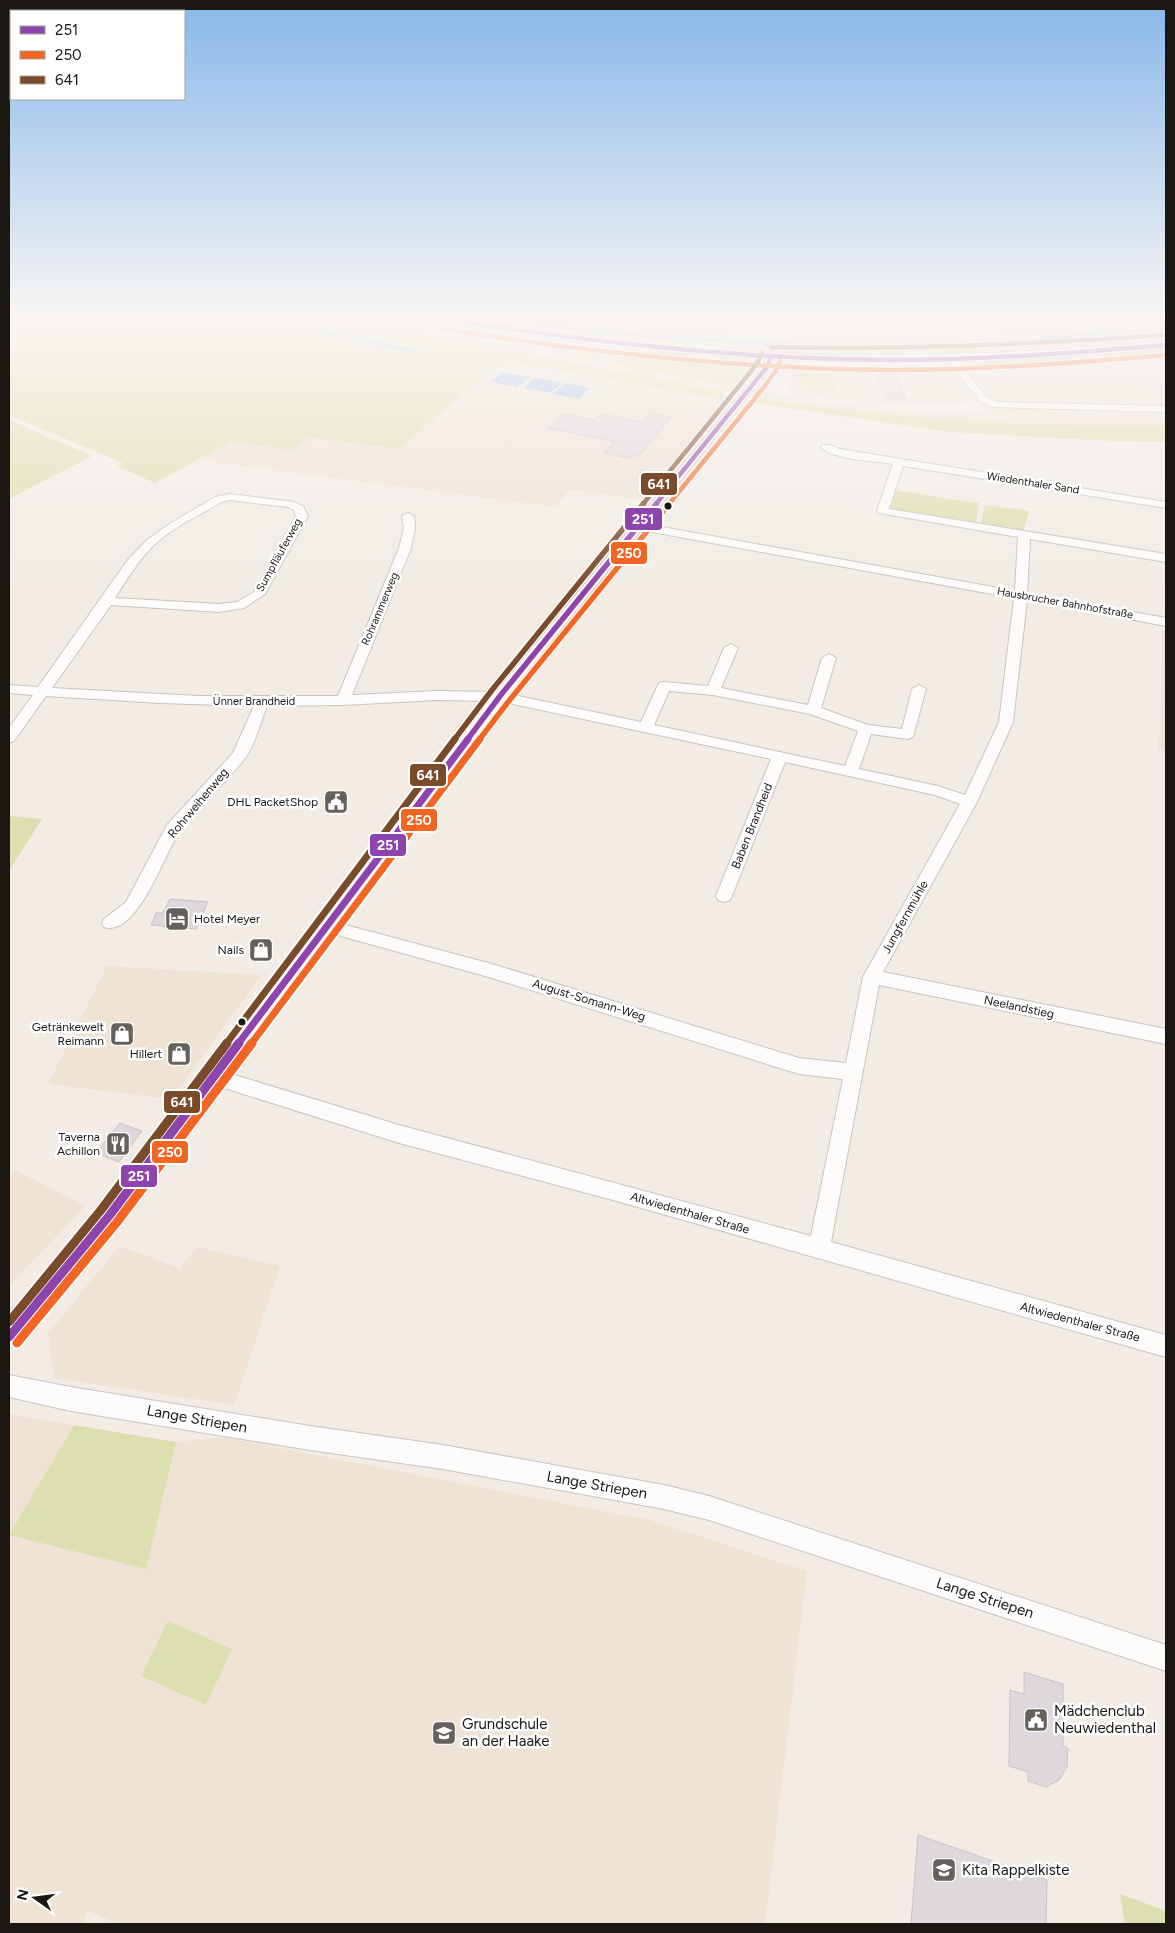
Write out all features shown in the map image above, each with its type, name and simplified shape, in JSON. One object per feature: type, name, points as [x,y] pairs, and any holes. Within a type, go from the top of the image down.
[{"type":"street","points":[[9,1337],[89,1241],[214,1078],[500,696],[733,409]]},
{"type":"street","name":"Wiedenthaler Sand","points":[[826,446],[837,452],[1166,505]]},
{"type":"street","points":[[899,462],[883,511],[1024,536],[1166,558]]},
{"type":"street","name":"Sumpfläuferweg","points":[[9,738],[107,601],[131,564],[152,542],[175,525],[219,499],[230,497],[290,504],[299,508],[302,516],[259,594],[240,605],[219,608],[107,601]]},
{"type":"street","name":"Rohrammerweg","points":[[343,701],[405,548],[409,536],[410,522],[408,516]]},
{"type":"street","name":"Hausbrucher Bahnhofstraße","points":[[638,526],[1166,622]]},
{"type":"street","points":[[1021,596],[1024,536]]},
{"type":"street","name":"Jungfernmühle","points":[[819,1249],[872,977],[969,802],[1006,722],[1021,596]]},
{"type":"street","points":[[713,690],[731,648]]},
{"type":"street","points":[[813,710],[829,658]]},
{"type":"street","points":[[646,726],[664,686],[713,690],[813,710],[866,729],[908,734],[919,689]]},
{"type":"street","name":"Ünner Brandheid","points":[[9,689],[134,699],[262,702],[343,701],[458,695],[500,696]]},
{"type":"street","points":[[500,696],[938,790],[969,802]]},
{"type":"street","name":"Rohrweihenweg","points":[[110,923],[132,906],[173,829],[240,755],[262,702]]},
{"type":"street","points":[[851,771],[866,729]]},
{"type":"street","name":"Baben Brandheid","points":[[724,896],[780,756]]},
{"type":"street","name":"August-Somann-Weg","points":[[326,926],[492,970],[799,1066],[852,1072]]},
{"type":"street","name":"Neelandstieg","points":[[872,977],[1166,1037]]},
{"type":"street","name":"Altwiedenthaler Straße","points":[[214,1078],[400,1134],[613,1191],[1166,1346]]},
{"type":"street","name":"Lange Striepen","points":[[9,1386],[71,1399],[310,1438],[443,1457],[664,1497],[709,1508],[780,1530],[1166,1658]]},
{"type":"shaded area","points":[[446,409],[717,409],[643,500],[569,489],[557,507],[199,460],[232,441],[293,451],[309,437],[398,449]]},
{"type":"shaded area","points":[[832,409],[898,409],[941,413],[991,414],[985,409],[1166,409],[1166,425],[941,420]]},
{"type":"shaded area","points":[[1163,629],[1166,629],[1166,751],[1159,750]]},
{"type":"shaded area","points":[[107,966],[262,975],[171,1099],[48,1084]]},
{"type":"shaded area","points":[[15,1170],[85,1206],[9,1287],[9,1176]]},
{"type":"shaded area","points":[[119,1246],[180,1268],[197,1247],[280,1266],[234,1405],[54,1378],[48,1334]]},
{"type":"shaded area","points":[[9,1414],[74,1425],[9,1535]]},
{"type":"shaded area","name":"Grundschule an der Haake","points":[[223,1437],[649,1520],[807,1571],[765,1924],[119,1924],[88,1911],[82,1924],[9,1924],[9,1535],[146,1569],[176,1442]]},
{"type":"green space","points":[[9,409],[446,409],[398,449],[309,437],[293,451],[232,441],[155,483],[117,466],[123,463],[9,415]]},
{"type":"green space","points":[[796,409],[836,409],[1012,423],[1166,425],[1166,442],[1113,441],[949,432]]},
{"type":"green space","points":[[9,420],[92,456],[9,499]]},
{"type":"green space","points":[[892,490],[979,503],[975,526],[885,510]]},
{"type":"green space","points":[[985,505],[1029,511],[1022,535],[980,527]]},
{"type":"green space","points":[[9,816],[42,819],[9,871]]},
{"type":"green space","points":[[74,1425],[176,1442],[146,1569],[9,1535]]},
{"type":"green space","points":[[168,1621],[232,1649],[206,1705],[141,1676]]},
{"type":"green space","points":[[1120,1894],[1166,1911],[1166,1924],[1125,1924]]},
{"type":"building","points":[[650,413],[671,417],[638,457],[633,455],[630,458],[604,453],[614,441],[548,428],[563,414],[595,420],[601,414],[642,422]]},
{"type":"building","name":"Hotel Meyer","points":[[170,899],[208,902],[196,929],[151,925],[156,913],[163,913]]},
{"type":"building","name":"Taverna Achillon","points":[[120,1123],[142,1131],[119,1162],[96,1153]]},
{"type":"building","name":"Mädchenclub Neuwiedenthal","points":[[1024,1672],[1063,1684],[1063,1746],[1068,1748],[1067,1767],[1059,1780],[1046,1787],[1028,1781],[1028,1772],[1009,1766],[1010,1690],[1024,1694]]},
{"type":"building","name":"Kita Rappelkiste","points":[[918,1835],[1047,1880],[1046,1924],[911,1924]]},
{"type":"transit line","name":"641","points":[[9,1322],[101,1210],[492,690],[720,409]]},
{"type":"transit line","name":"251","points":[[9,1337],[109,1216],[500,696],[733,409]]},
{"type":"transit line","name":"250","points":[[17,1343],[117,1222],[508,702],[746,409]]},
{"type":"place","name":"DHL PacketShop","points":[[336,802]]},
{"type":"place","name":"Hotel Meyer","points":[[177,919]]},
{"type":"place","name":"Nails","points":[[261,950]]},
{"type":"place","name":"Getränkewelt Reimann","points":[[122,1034]]},
{"type":"place","name":"Hillert","points":[[179,1054]]},
{"type":"place","name":"Taverna Achillon","points":[[118,1144]]},
{"type":"place","name":"Mädchenclub Neuwiedenthal","points":[[1036,1720]]},
{"type":"place","name":"Grundschule an der Haake","points":[[444,1733]]},
{"type":"place","name":"Kita Rappelkiste","points":[[944,1870]]}]
